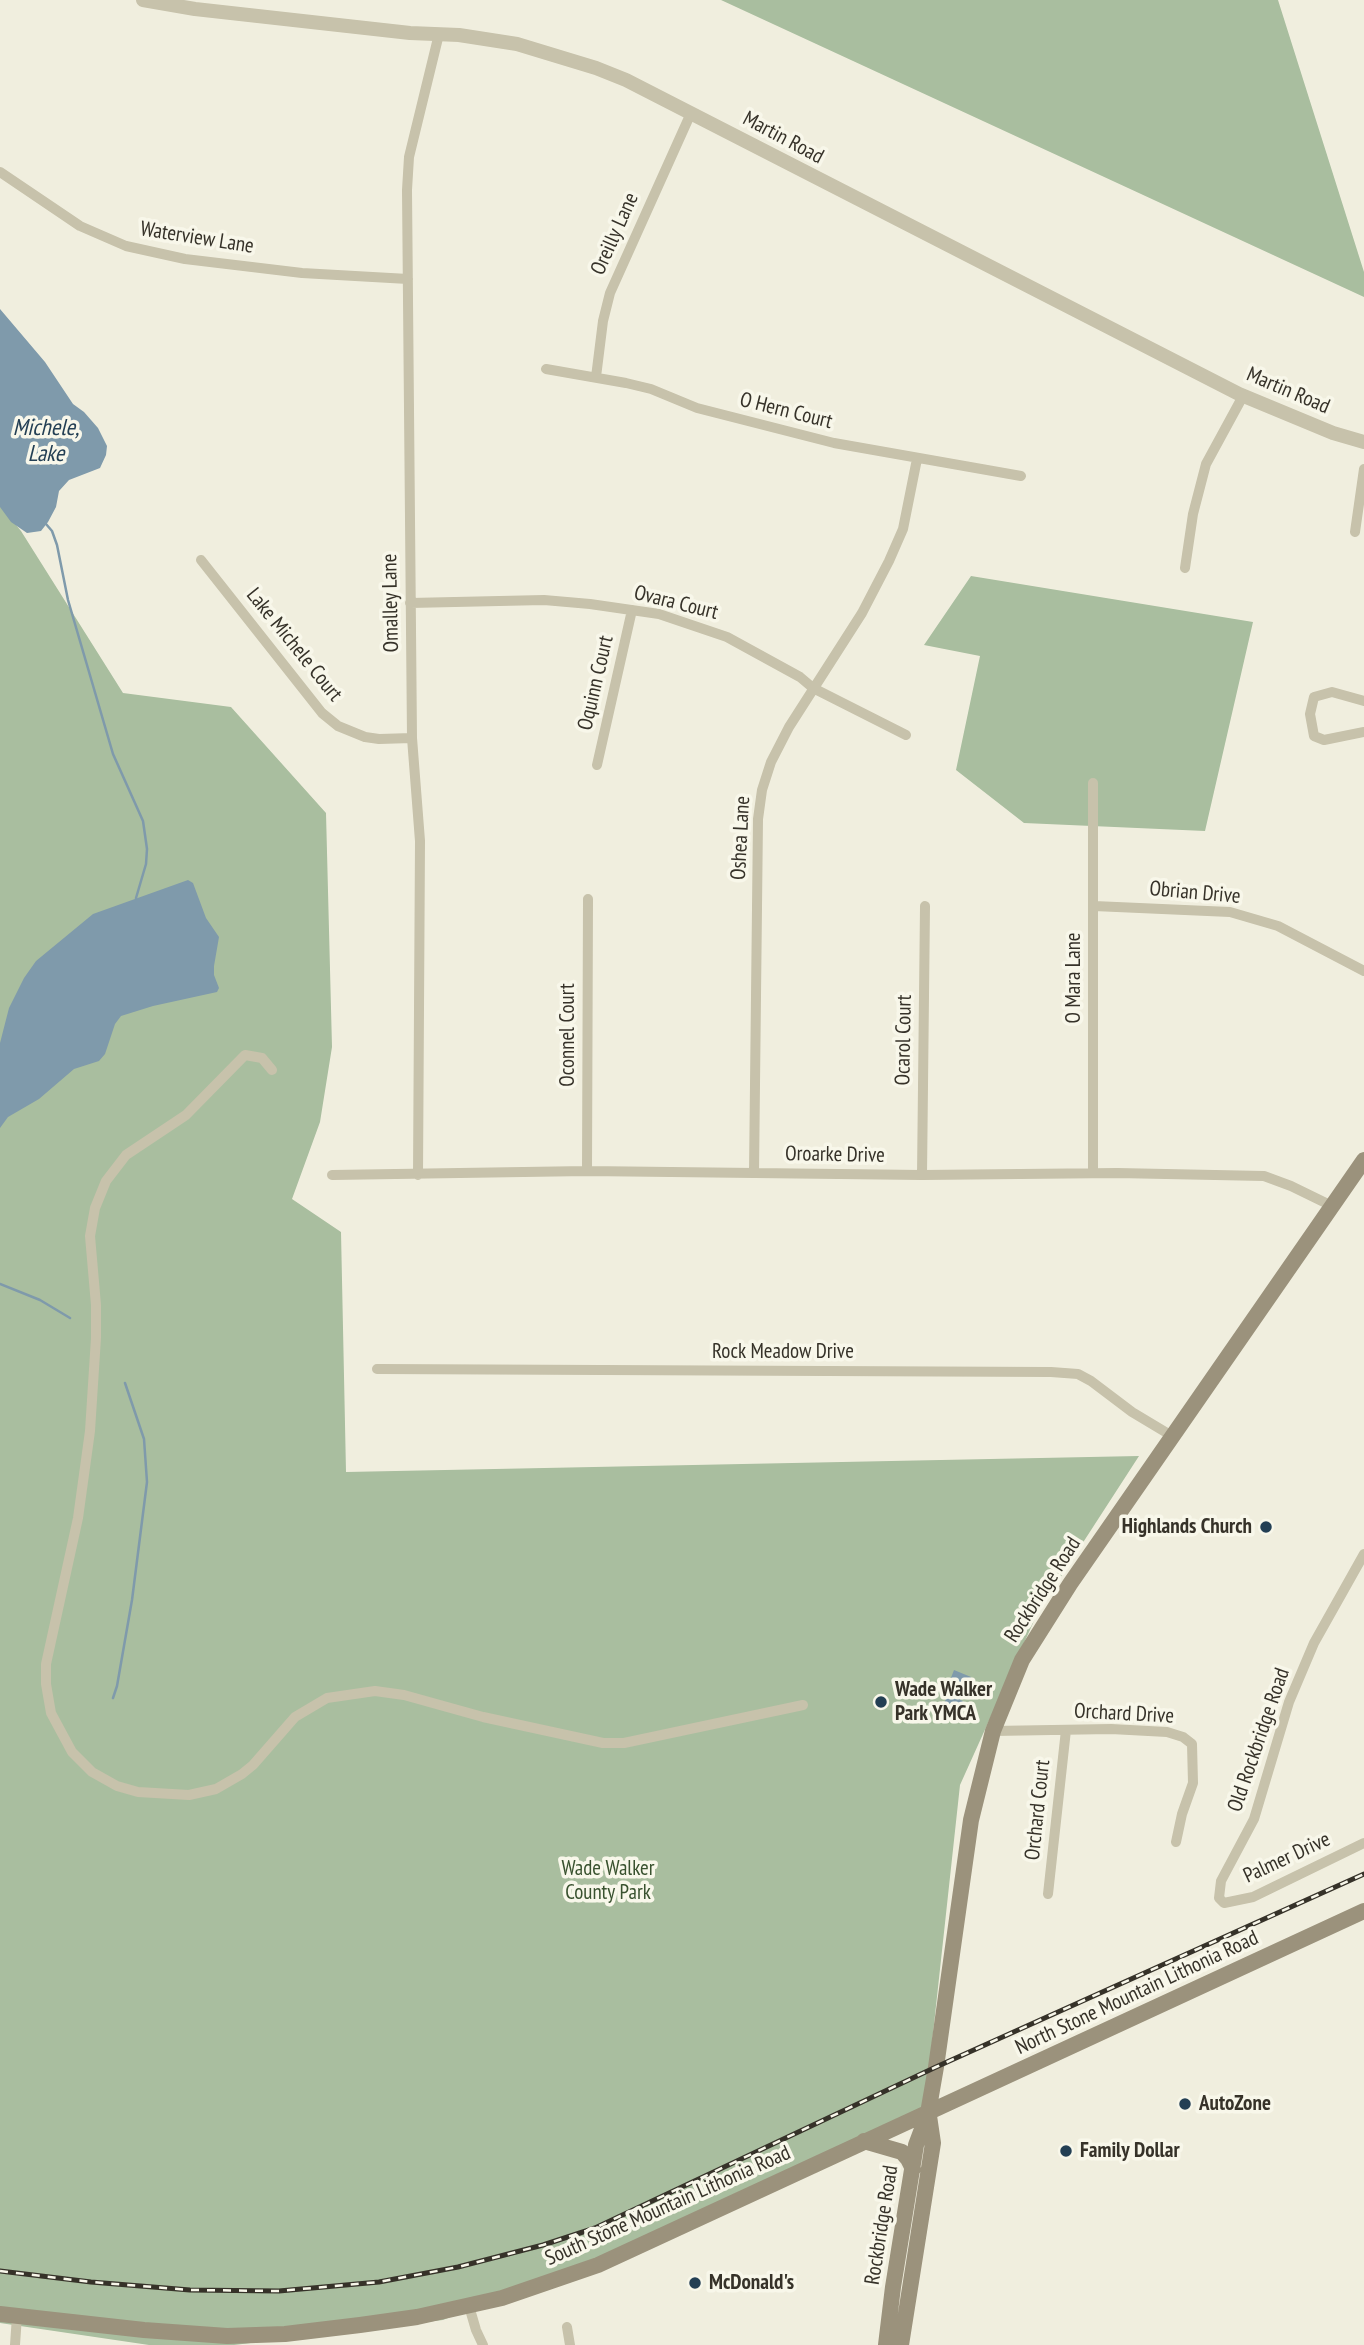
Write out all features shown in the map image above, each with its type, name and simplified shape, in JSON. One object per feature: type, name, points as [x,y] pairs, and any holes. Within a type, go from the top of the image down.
[{"type":"main road","name":"Rockbridge Road","points":[[886,2345],[916,2145],[928,2113],[971,1820],[993,1731],[1022,1660],[1070,1584],[1364,1160]]},
{"type":"main road","name":"North Stone Mountain Lithonia Road","points":[[928,2113],[1364,1911]]},
{"type":"main road","name":"Rockbridge Road","points":[[901,2345],[933,2143],[928,2113]]},
{"type":"main road","name":"South Stone Mountain Lithonia Road","points":[[8,2315],[228,2340],[417,2317],[469,2306],[502,2298],[598,2265],[928,2113]]},
{"type":"main road","points":[[863,2141],[902,2152],[913,2169]]},
{"type":"street","name":"Martin Road","points":[[143,0],[195,9],[517,44],[565,57],[626,80],[1243,396],[1333,433],[1364,442]]},
{"type":"street","name":"Omalley Lane","points":[[418,1175],[419,841],[412,738],[407,190],[409,158],[439,34]]},
{"type":"street","name":"Oreilly Lane","points":[[596,377],[603,321],[610,293],[691,113]]},
{"type":"street","name":"Waterview Lane","points":[[0,172],[80,226],[126,246],[185,259],[302,273],[408,279]]},
{"type":"street","name":"O Hern Court","points":[[546,369],[651,389],[697,408],[834,443],[1021,476]]},
{"type":"street","points":[[1185,568],[1193,514],[1206,464],[1243,396]]},
{"type":"street","name":"Oshea Lane","points":[[754,1173],[759,804],[771,762],[813,688],[862,613],[889,561],[903,528],[916,459]]},
{"type":"street","points":[[1355,532],[1364,469]]},
{"type":"street","name":"Lake Michele Court","points":[[201,560],[322,713],[338,726],[365,737],[412,738]]},
{"type":"street","name":"Ovara Court","points":[[410,603],[544,600],[632,610],[692,623],[727,636],[800,677],[813,688],[906,735]]},
{"type":"street","name":"Oquinn Court","points":[[597,765],[632,610]]},
{"type":"street","points":[[1364,701],[1332,692],[1314,697],[1310,714],[1314,736],[1324,740],[1364,733]]},
{"type":"street","name":"O Mara Lane","points":[[1093,783],[1093,1173]]},
{"type":"street","name":"Oconnel Court","points":[[587,1171],[588,899]]},
{"type":"street","name":"Ocarol Court","points":[[922,1175],[925,906]]},
{"type":"street","name":"Obrian Drive","points":[[1094,906],[1230,912],[1278,926],[1364,971]]},
{"type":"street","points":[[272,1070],[262,1058],[245,1055],[186,1115],[125,1155],[106,1181],[94,1208],[90,1237],[96,1338],[90,1431],[78,1518],[46,1664],[51,1713],[63,1740],[72,1752],[92,1772],[117,1787],[162,1795],[189,1795],[216,1789],[242,1774],[295,1717],[327,1698],[375,1691],[404,1695],[482,1717],[604,1742],[624,1742],[803,1705]]},
{"type":"street","name":"Oroarke Drive","points":[[332,1175],[587,1171],[1264,1176],[1292,1186],[1332,1206]]},
{"type":"street","name":"Rock Meadow Drive","points":[[377,1369],[1077,1374],[1172,1436]]},
{"type":"street","name":"Old Rockbridge Road","points":[[1224,1903],[1218,1892],[1221,1881],[1254,1819],[1289,1702],[1314,1643],[1364,1554]]},
{"type":"street","name":"Orchard Court","points":[[1048,1895],[1066,1730]]},
{"type":"street","name":"Orchard Drive","points":[[993,1731],[1167,1732],[1184,1737],[1192,1744],[1193,1783],[1176,1842]]},
{"type":"street","name":"Palmer Drive","points":[[1224,1903],[1253,1897],[1364,1843]]},
{"type":"street","points":[[469,2306],[484,2345]]},
{"type":"street","points":[[8,2315],[15,2345]]},
{"type":"street","points":[[568,2328],[570,2345]]},
{"type":"green space","points":[[721,0],[1278,0],[1364,272],[1364,297]]},
{"type":"green space","name":"Wade Walker County Park","points":[[0,505],[21,531],[123,693],[231,707],[326,813],[332,1047],[320,1122],[292,1199],[341,1232],[346,1472],[1139,1456],[1038,1612],[960,1785],[925,2107],[627,2247],[443,2320],[234,2345],[149,2345],[0,2323]]},
{"type":"green space","points":[[971,576],[1253,622],[1205,831],[1024,823],[956,770],[980,656],[924,645]]},
{"type":"water","name":"Michele, Lake","points":[[0,309],[45,362],[73,404],[98,428],[107,446],[100,468],[69,480],[59,491],[56,507],[41,531],[27,533],[11,522],[0,507]]},
{"type":"water","points":[[188,880],[193,883],[206,918],[219,937],[214,966],[219,988],[217,992],[121,1016],[115,1024],[105,1054],[99,1061],[74,1069],[39,1099],[8,1117],[0,1128],[0,1043],[9,1008],[36,961],[93,914]]},
{"type":"water","points":[[954,1670],[971,1677],[968,1689],[964,1688],[959,1710],[944,1705],[947,1695],[953,1697],[956,1688],[951,1691],[947,1688]]},
{"type":"waterway","points":[[46,524],[57,545],[68,600],[113,754],[143,821],[146,864],[136,898]]},
{"type":"waterway","points":[[0,1284],[40,1300],[70,1318]]},
{"type":"waterway","points":[[113,1698],[132,1600],[147,1482],[144,1439],[125,1383]]},
{"type":"railway","points":[[0,2271],[190,2290],[279,2291],[379,2282],[458,2267],[543,2245],[595,2228],[936,2067],[1364,1874]]},
{"type":"place","name":"Highlands Church","points":[[1266,1527]]},
{"type":"place","name":"Wade Walker Park YMCA","points":[[881,1702]]},
{"type":"place","name":"AutoZone","points":[[1185,2104]]},
{"type":"place","name":"Family Dollar","points":[[1066,2151]]},
{"type":"place","name":"McDonald's","points":[[695,2283]]}]
